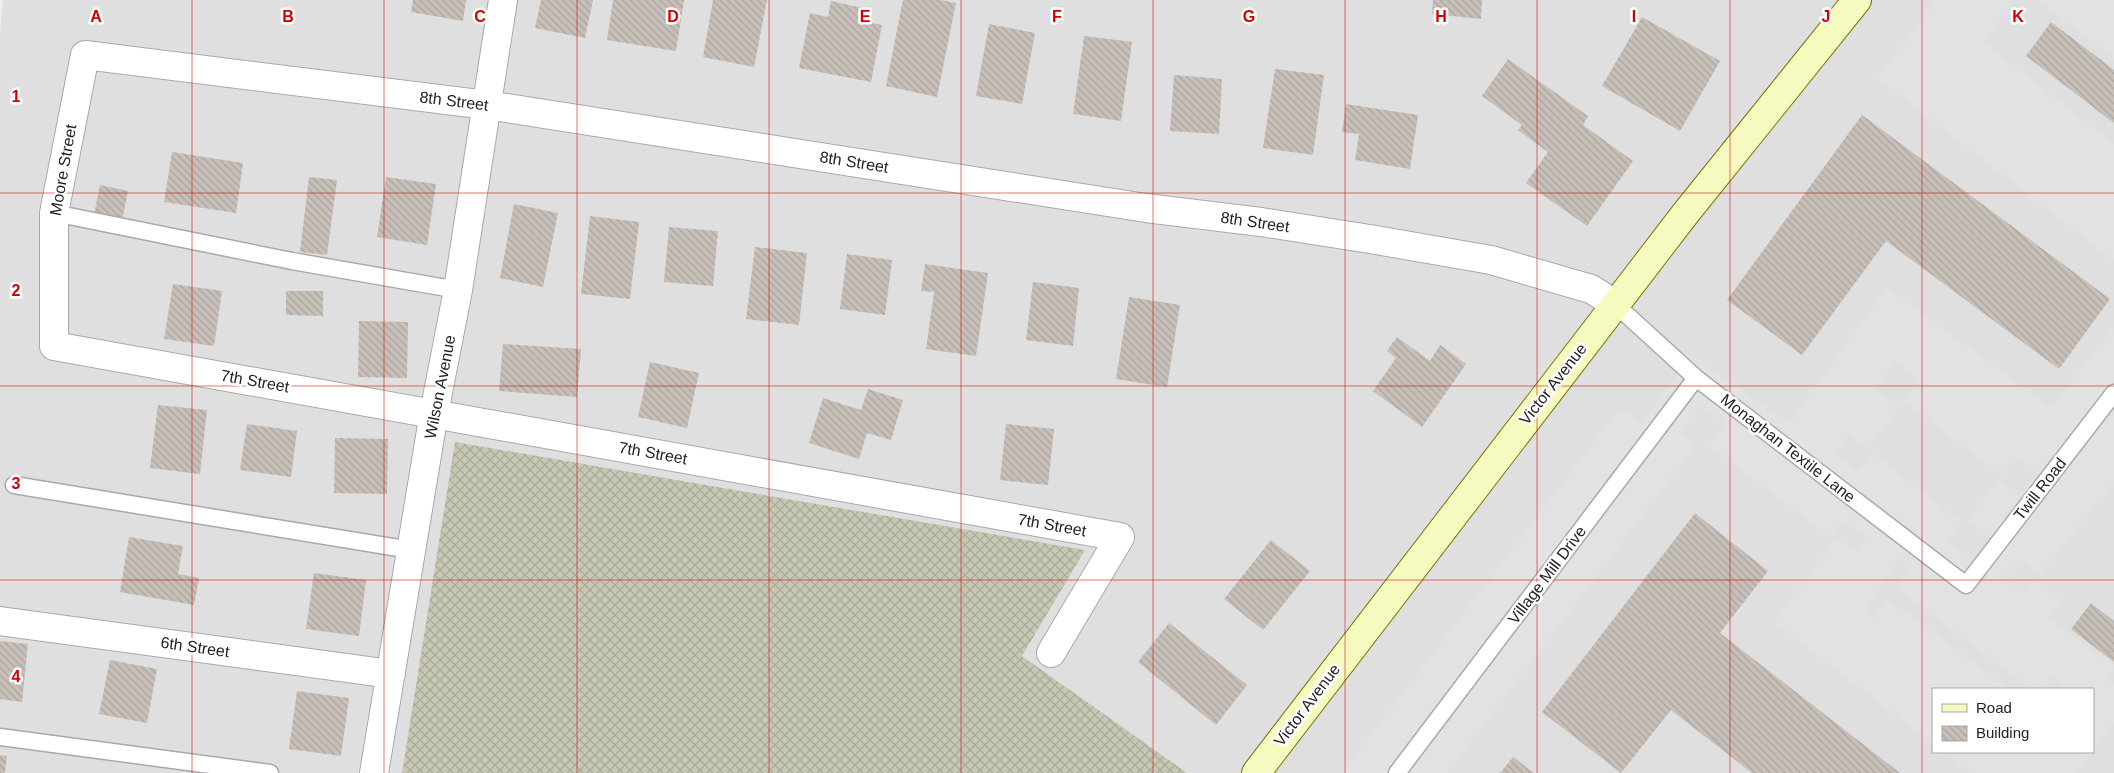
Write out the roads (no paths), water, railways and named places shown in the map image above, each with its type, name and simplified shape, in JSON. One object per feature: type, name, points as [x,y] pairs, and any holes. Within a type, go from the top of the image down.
[{"type":"street","name":"Wilson Avenue","points":[[374,773],[434,413],[458,290],[503,0]]},
{"type":"street","name":"Victor Avenue","points":[[1256,773],[1615,304],[1857,0]]},
{"type":"street","name":"8th Street","points":[[85,55],[487,105],[1146,208],[1261,222],[1376,240],[1491,260],[1591,289],[1615,304]]},
{"type":"street","name":"Moore Street","points":[[54,346],[54,213],[85,55]]},
{"type":"street","name":"7th Street","points":[[54,346],[1120,537],[1050,653]]},
{"type":"street","name":"6th Street","points":[[0,621],[390,674]]},
{"type":"lane","points":[[54,213],[292,260],[458,290]]},
{"type":"lane","name":"Monaghan Textile Lane","points":[[1615,304],[1696,378],[1966,585]]},
{"type":"lane","name":"Village Mill Drive","points":[[1397,773],[1696,378]]},
{"type":"lane","name":"Twill Road","points":[[1966,585],[2114,393]]},
{"type":"lane","points":[[14,485],[411,550]]},
{"type":"lane","points":[[0,737],[270,773]]}]
